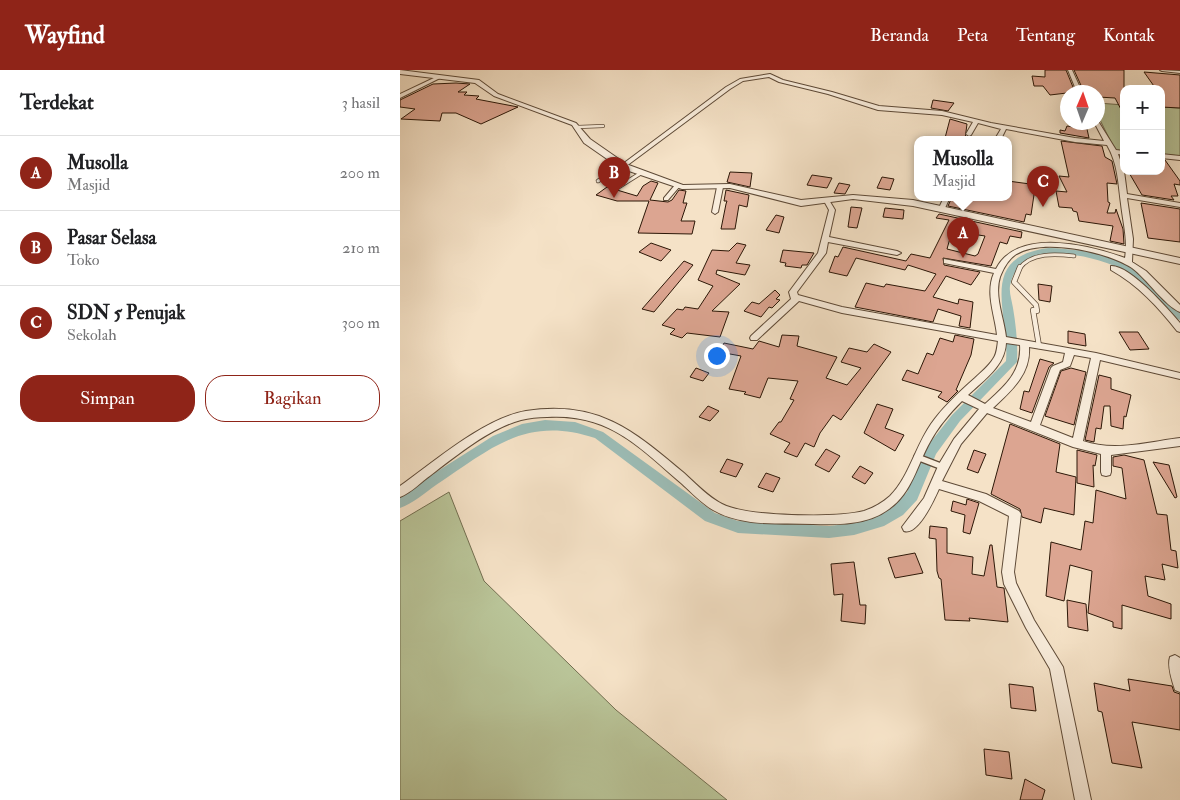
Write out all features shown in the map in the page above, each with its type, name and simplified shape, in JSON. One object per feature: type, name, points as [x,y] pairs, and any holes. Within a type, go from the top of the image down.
[{"type":"street","points":[[1070,70],[1077,85]]},
{"type":"street","points":[[1162,70],[1180,72]]},
{"type":"street","points":[[400,72],[438,78],[477,81],[496,95],[553,115],[578,128],[587,141],[622,166],[676,186],[688,188],[740,187],[801,203],[852,197],[875,198],[942,208],[1180,261]]},
{"type":"street","points":[[622,166],[728,88],[742,80],[766,75],[872,107],[943,110],[976,122],[1075,140],[1108,143]]},
{"type":"street","points":[[400,96],[438,78]]},
{"type":"street","points":[[969,134],[976,122]]},
{"type":"street","points":[[1000,136],[1005,127]]},
{"type":"street","points":[[1101,130],[1121,165],[1131,251],[1128,262]]},
{"type":"street","points":[[1114,152],[1120,153]]},
{"type":"street","points":[[1165,156],[1180,158]]},
{"type":"street","points":[[666,199],[676,186]]},
{"type":"street","points":[[716,212],[720,186]]},
{"type":"street","points":[[1124,196],[1180,204]]},
{"type":"street","points":[[827,201],[832,210],[822,253],[793,292],[792,295],[797,298],[842,310],[1096,356],[1180,376]]},
{"type":"street","points":[[942,208],[945,201]]},
{"type":"street","points":[[826,239],[896,253]]},
{"type":"street","points":[[400,492],[456,452],[500,424],[515,418],[561,412],[589,415],[610,423],[633,437],[718,508],[747,516],[826,520],[867,515],[884,507],[897,497],[921,458],[929,434],[998,360],[1005,340],[994,287],[998,272],[1006,259],[1018,251],[1032,246],[1061,250],[1084,249],[1128,262],[1167,304],[1180,329]]},
{"type":"street","points":[[947,261],[998,272]]},
{"type":"street","points":[[1114,268],[1136,281],[1167,304],[1180,310]]},
{"type":"street","points":[[754,338],[797,298]]},
{"type":"street","points":[[908,527],[926,507],[936,484],[940,465],[957,441],[982,407],[1001,396],[1018,377],[1026,356],[1022,343]]},
{"type":"street","points":[[1034,428],[1056,368],[1067,364],[1070,351]]},
{"type":"street","points":[[1077,444],[1096,356]]},
{"type":"street","points":[[964,397],[982,407],[1034,428],[1077,444],[1106,452],[1180,442]]},
{"type":"street","points":[[1106,452],[1106,472]]},
{"type":"street","points":[[936,484],[982,498],[1016,514],[1008,572],[1010,584],[1030,624],[1056,666],[1083,800]]},
{"type":"street","points":[[1174,662],[1180,685]]},
{"type":"lane","points":[[578,128],[603,126]]},
{"type":"lane","points":[[598,181],[622,166]]},
{"type":"lane","points":[[617,188],[641,174]]},
{"type":"lane","points":[[1040,346],[1033,310],[1037,311],[1036,305],[1014,282],[1015,275],[1019,266],[1032,258],[1061,250],[1074,256]]},
{"type":"lane","points":[[921,458],[940,465]]},
{"type":"green space","points":[[1105,104],[1120,105],[1120,151],[1115,150],[1105,130]]},
{"type":"green space","points":[[1165,107],[1180,108],[1180,156],[1165,154]]},
{"type":"green space","points":[[449,492],[484,581],[616,710],[727,800],[400,800],[400,521]]},
{"type":"building","points":[[1045,70],[1066,70],[1072,85],[1060,85],[1060,94],[1050,95],[1043,86],[1034,86],[1032,76],[1045,77]]},
{"type":"building","points":[[1074,70],[1124,70],[1124,85],[1120,85],[1120,107],[1115,98],[1105,97],[1105,85],[1081,85]]},
{"type":"building","points":[[1144,72],[1180,75],[1180,108],[1165,107],[1165,85],[1153,85]]},
{"type":"building","points":[[433,84],[470,84],[458,92],[467,92],[464,95],[479,96],[476,99],[518,107],[481,124],[456,113],[442,113],[440,121],[401,119],[415,109],[400,107],[400,100]]},
{"type":"building","points":[[933,100],[954,103],[948,111],[931,108]]},
{"type":"building","points":[[950,119],[967,124],[965,136],[946,136]]},
{"type":"building","points":[[1060,130],[1087,130],[1089,138],[1060,133]]},
{"type":"building","points":[[1061,141],[1102,146],[1105,157],[1112,161],[1117,184],[1107,183],[1108,202],[1110,203],[1107,213],[1115,213],[1116,209],[1123,229],[1124,244],[1110,241],[1113,226],[1079,221],[1077,212],[1073,211],[1072,208],[1059,207],[1056,191],[1067,192],[1059,176],[1069,177]]},
{"type":"building","points":[[1165,160],[1180,181],[1180,185],[1174,184],[1178,196],[1171,196],[1174,200],[1142,195],[1130,175],[1165,175]]},
{"type":"building","points":[[730,172],[752,173],[750,187],[727,182]]},
{"type":"building","points":[[812,175],[832,178],[827,188],[807,185]]},
{"type":"building","points":[[882,177],[894,179],[890,190],[877,188]]},
{"type":"building","points":[[651,181],[658,183],[650,200],[668,202],[672,200],[679,190],[686,191],[683,203],[687,203],[681,221],[695,221],[692,234],[638,233],[649,201],[617,201],[596,195],[607,187],[637,196],[643,186]]},
{"type":"building","points":[[1012,182],[1030,184],[1030,188],[1035,188],[1031,215],[1026,214],[1024,222],[948,206],[950,201],[1012,201]]},
{"type":"building","points":[[839,183],[850,185],[845,194],[834,193]]},
{"type":"building","points":[[726,190],[749,195],[747,207],[739,205],[735,229],[721,229],[727,201],[724,201]]},
{"type":"building","points":[[1141,203],[1180,209],[1180,242],[1148,238]]},
{"type":"building","points":[[851,207],[862,208],[857,228],[848,227]]},
{"type":"building","points":[[885,208],[904,210],[903,219],[883,217]]},
{"type":"building","points":[[939,214],[1022,232],[1021,238],[1010,236],[1007,244],[1000,242],[991,266],[943,258],[944,265],[980,272],[971,285],[946,276],[933,297],[958,304],[959,299],[973,302],[970,328],[959,326],[961,316],[938,309],[933,322],[855,307],[866,283],[884,287],[886,284],[925,291],[936,274],[908,265],[905,270],[856,258],[847,276],[829,272],[835,256],[838,257],[843,247],[906,261],[911,254],[930,258],[949,220],[936,218]],"holes":[[[952,231],[985,236],[978,254],[975,256],[947,249]]]},
{"type":"building","points":[[776,215],[784,217],[779,233],[766,230]]},
{"type":"building","points":[[651,243],[671,250],[661,261],[639,252]]},
{"type":"building","points":[[737,243],[746,245],[736,263],[750,265],[745,275],[717,270],[716,274],[740,284],[712,311],[729,312],[720,337],[687,333],[682,338],[670,334],[675,329],[662,325],[677,309],[683,310],[685,307],[698,309],[713,286],[698,280],[712,250],[729,251]]},
{"type":"building","points":[[783,250],[814,253],[807,265],[802,265],[801,268],[785,266],[786,263],[780,262]]},
{"type":"building","points":[[684,261],[693,265],[654,312],[642,309]]},
{"type":"building","points":[[1038,284],[1052,286],[1050,302],[1039,300]]},
{"type":"building","points":[[775,290],[780,295],[776,299],[780,300],[772,308],[769,307],[761,317],[744,311],[752,302],[759,304]]},
{"type":"building","points":[[1068,331],[1085,334],[1086,346],[1068,343]]},
{"type":"building","points":[[1119,332],[1138,332],[1149,349],[1130,350]]},
{"type":"building","points":[[782,335],[799,336],[797,346],[837,357],[826,378],[847,385],[861,368],[841,362],[849,348],[867,352],[874,344],[891,352],[841,420],[833,415],[820,433],[814,447],[805,443],[797,457],[784,452],[790,443],[770,434],[781,422],[794,400],[790,399],[798,381],[768,378],[760,398],[744,394],[746,392],[729,389],[741,356],[719,352],[724,343],[753,349],[759,341],[779,347]]},
{"type":"building","points":[[955,335],[974,339],[971,355],[956,390],[958,391],[947,402],[938,397],[942,392],[902,380],[907,370],[918,374],[927,353],[933,355],[940,338],[953,342]]},
{"type":"building","points":[[1040,359],[1054,363],[1049,367],[1032,413],[1020,409],[1024,391],[1029,392]]},
{"type":"building","points":[[696,368],[709,373],[703,381],[690,377]]},
{"type":"building","points":[[1071,368],[1086,372],[1074,425],[1045,416],[1061,371]]},
{"type":"building","points":[[1099,375],[1111,378],[1111,389],[1131,395],[1126,417],[1124,416],[1123,429],[1111,426],[1110,406],[1104,406],[1101,429],[1096,428],[1094,442],[1085,440]]},
{"type":"building","points":[[877,404],[893,409],[885,428],[904,435],[895,451],[864,433]]},
{"type":"building","points":[[708,406],[719,411],[710,421],[699,417]]},
{"type":"building","points":[[1010,424],[1060,444],[1056,472],[1076,477],[1074,515],[1044,508],[1041,523],[1022,517],[1020,509],[991,494]]},
{"type":"building","points":[[826,449],[840,456],[829,472],[815,465]]},
{"type":"building","points":[[974,450],[986,454],[978,473],[967,469]]},
{"type":"building","points":[[1077,450],[1097,455],[1095,466],[1093,465],[1094,487],[1077,483]]},
{"type":"building","points":[[1124,455],[1144,460],[1157,514],[1167,515],[1171,550],[1176,551],[1178,568],[1162,564],[1165,580],[1145,576],[1148,596],[1171,604],[1171,619],[1122,605],[1122,629],[1113,627],[1113,622],[1088,613],[1092,571],[1070,565],[1064,601],[1046,596],[1051,542],[1081,550],[1085,521],[1093,523],[1096,490],[1126,499],[1122,468],[1113,466],[1113,457]]},
{"type":"building","points":[[727,459],[743,464],[736,477],[720,472]]},
{"type":"building","points":[[1153,462],[1169,465],[1177,497],[1175,498]]},
{"type":"building","points":[[860,466],[873,473],[865,484],[852,477]]},
{"type":"building","points":[[766,473],[780,478],[773,492],[758,487]]},
{"type":"building","points":[[967,499],[979,503],[970,534],[963,532],[965,515],[951,511],[953,501],[966,505]]},
{"type":"building","points":[[930,526],[947,528],[947,553],[973,557],[972,574],[984,576],[990,545],[992,545],[997,587],[1004,588],[1008,622],[969,618],[970,621],[945,620],[941,579],[937,571],[936,539],[929,538]]},
{"type":"building","points":[[915,553],[923,573],[895,578],[888,558]]},
{"type":"building","points":[[854,562],[860,605],[866,605],[865,624],[841,621],[843,594],[834,595],[831,564]]},
{"type":"building","points":[[1067,600],[1086,604],[1088,631],[1068,627]]},
{"type":"building","points":[[1128,679],[1172,686],[1174,692],[1180,694],[1180,730],[1132,722],[1142,768],[1112,763],[1102,712],[1098,711],[1094,683],[1130,691]]},
{"type":"building","points":[[1009,684],[1033,687],[1036,711],[1011,708]]},
{"type":"building","points":[[984,749],[1009,752],[1012,779],[986,775]]},
{"type":"building","points":[[1025,779],[1045,790],[1042,800],[1020,800]]},
{"type":"waterway","points":[[400,502],[497,439],[522,429],[545,425],[575,427],[599,435],[710,517],[738,527],[829,532],[854,529],[879,522],[898,511],[912,496],[931,452],[956,418],[1011,362],[1011,335],[1005,286],[1013,269],[1027,256],[1049,251],[1077,253],[1118,264],[1142,278],[1180,317]]},
{"type":"place","name":"Pasar Selasa","points":[[614,198]]},
{"type":"place","name":"SDN 5 Penujak","points":[[1043,207]]},
{"type":"place","name":"Musolla","points":[[963,258]]}]
